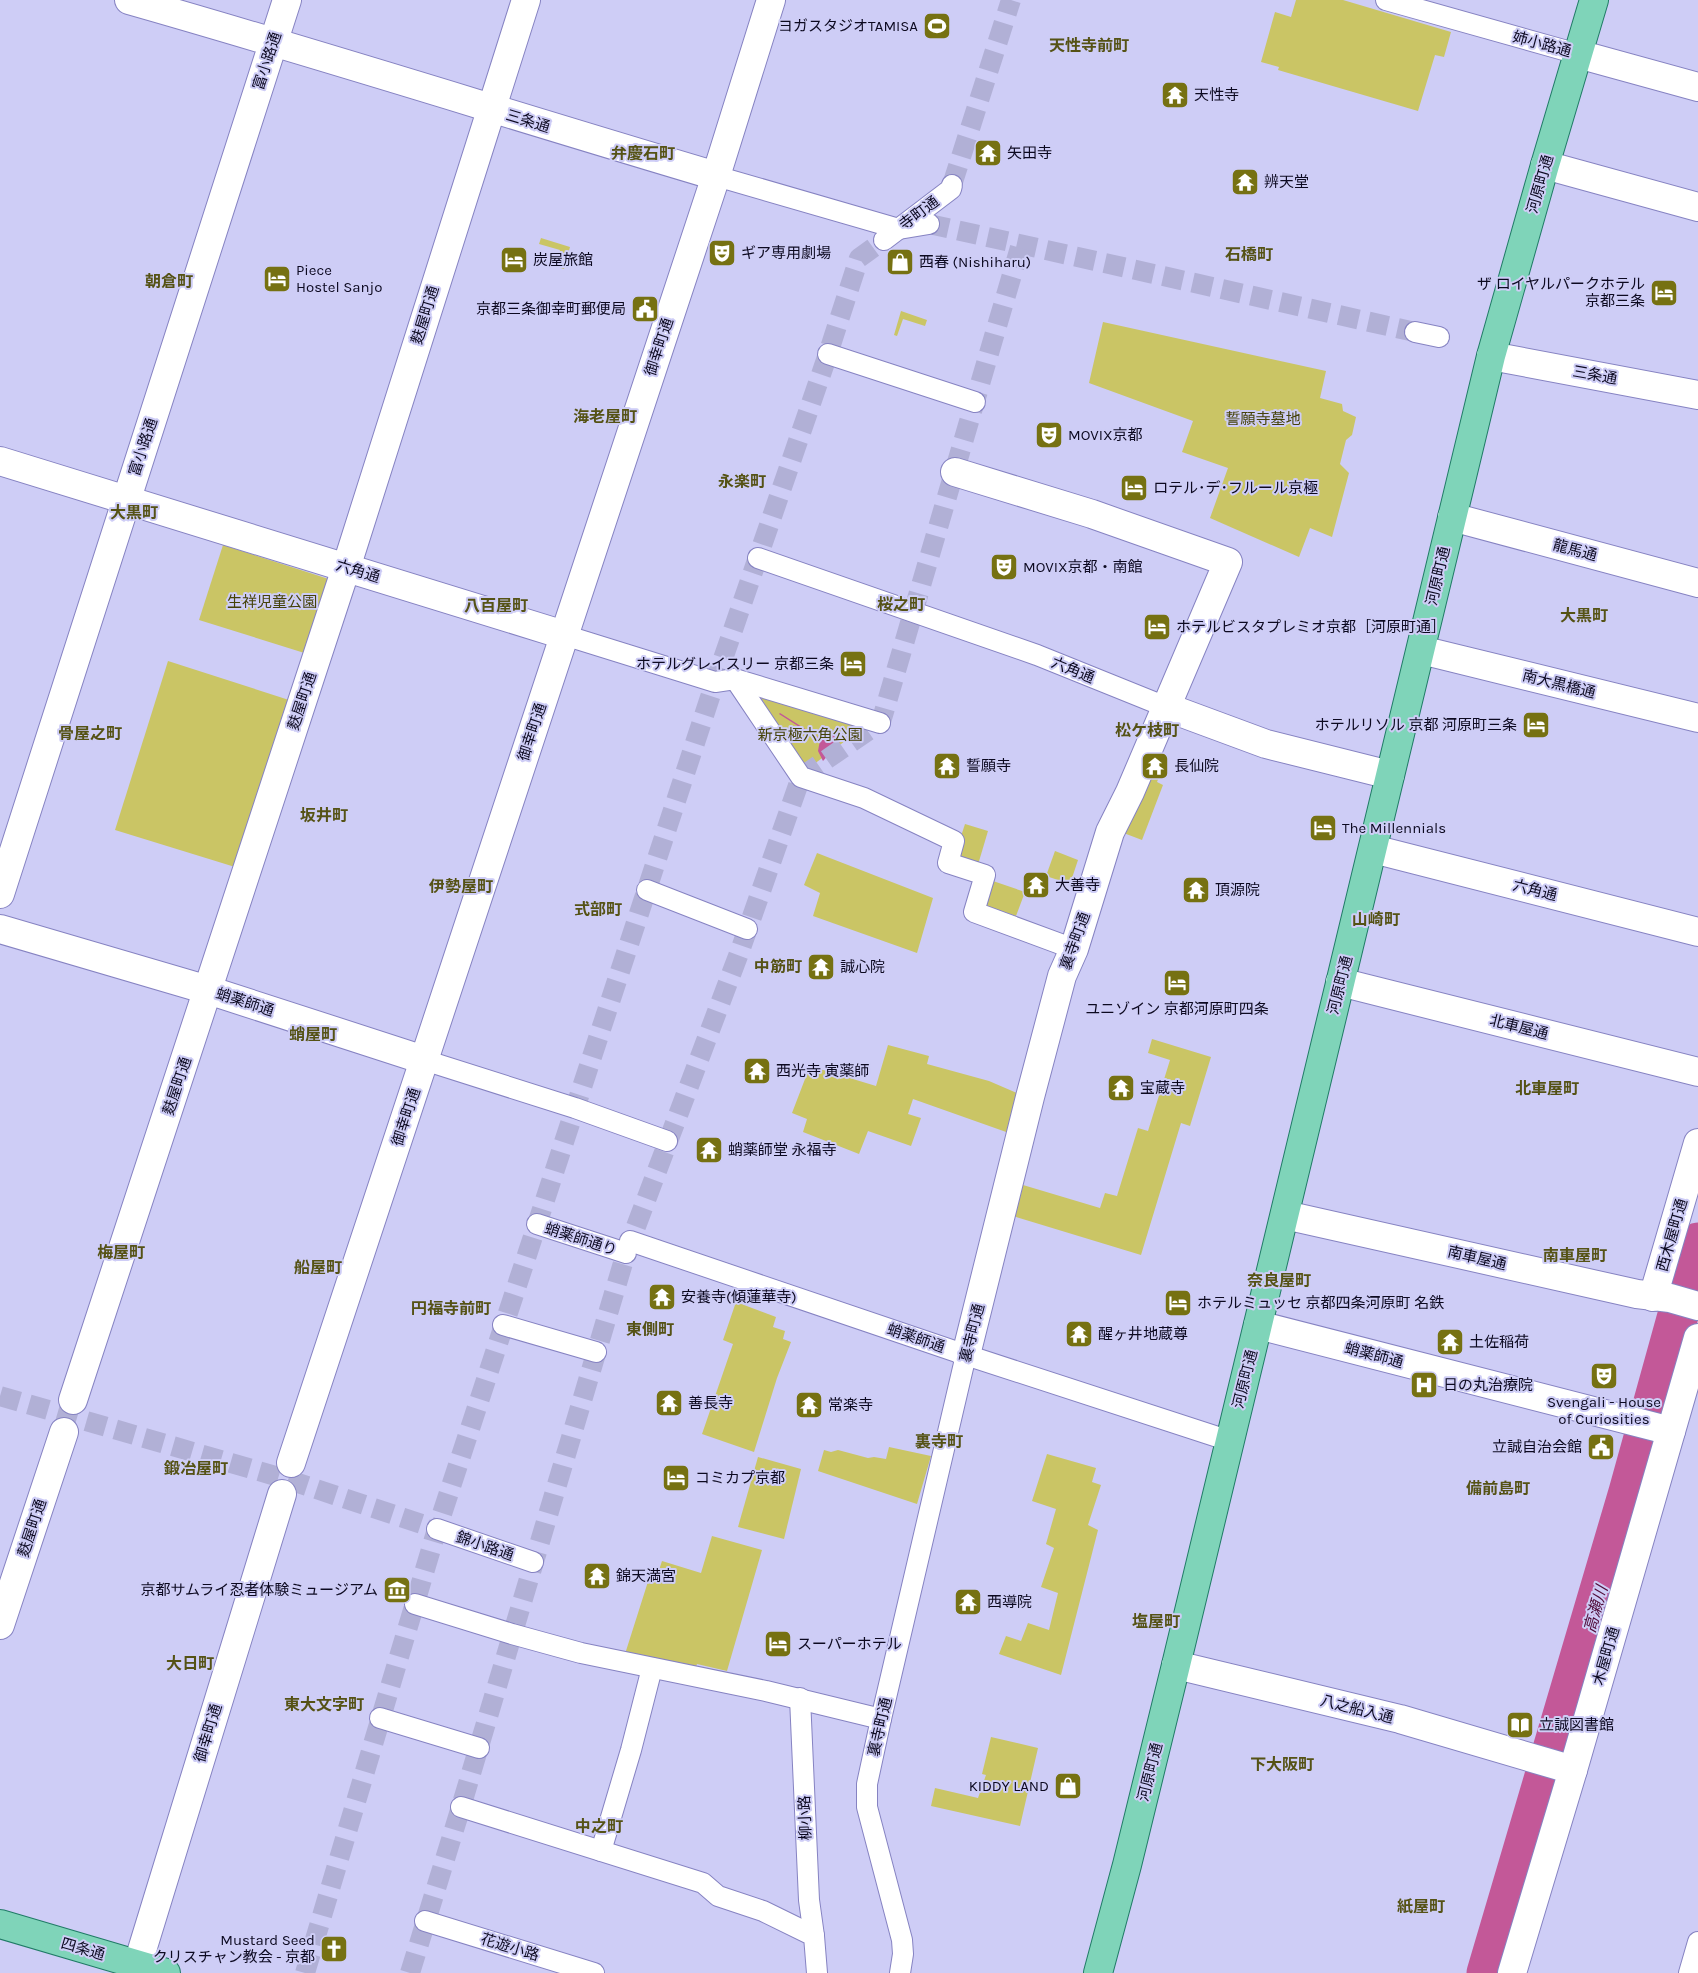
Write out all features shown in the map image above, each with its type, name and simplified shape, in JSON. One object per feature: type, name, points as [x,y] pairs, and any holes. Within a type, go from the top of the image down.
[{"type":"main road","name":"河原町通","points":[[1098,1973],[1127,1865],[1176,1665],[1491,356],[1594,0]]},
{"type":"main road","name":"四条通","points":[[0,1924],[136,1969],[166,1973]]},
{"type":"street","name":"三条通","points":[[129,0],[274,41],[490,109],[716,176],[892,234],[929,224]]},
{"type":"street","name":"富小路通","points":[[0,894],[287,0]]},
{"type":"street","name":"麩屋町通","points":[[73,1400],[346,568],[526,0]]},
{"type":"street","name":"御幸町通","points":[[291,1463],[716,176],[771,0]]},
{"type":"street","name":"姉小路通","points":[[1386,0],[1698,87]]},
{"type":"street","points":[[1545,166],[1698,207]]},
{"type":"street","name":"寺町通","points":[[892,234],[951,189],[952,185]]},
{"type":"street","points":[[1415,332],[1439,337]]},
{"type":"street","points":[[828,354],[975,402]]},
{"type":"street","name":"三条通","points":[[1491,356],[1698,395]]},
{"type":"street","name":"六角通","points":[[0,461],[715,682],[735,678]]},
{"type":"street","name":"裏寺町通","points":[[900,1973],[903,1947],[866,1800],[867,1784],[881,1719],[966,1355],[1062,976],[1074,949],[1110,832],[1130,792],[1228,562],[1092,514],[955,472]]},
{"type":"street","name":"龍馬通","points":[[1452,517],[1698,582]]},
{"type":"street","name":"六角通","points":[[758,558],[1037,655],[1166,707],[1266,744],[1390,775]]},
{"type":"street","name":"南大黒橋通","points":[[1421,650],[1698,718]]},
{"type":"street","points":[[735,678],[880,723]]},
{"type":"street","points":[[735,678],[801,777],[864,798],[954,841],[948,864],[985,875],[974,912],[1074,949]]},
{"type":"street","name":"六角通","points":[[1373,849],[1698,932]]},
{"type":"street","points":[[647,890],[748,929]]},
{"type":"street","name":"蛸薬師通","points":[[0,929],[208,990],[575,1108],[667,1141]]},
{"type":"street","name":"北車屋通","points":[[1340,982],[1698,1072]]},
{"type":"street","name":"西木屋町通","points":[[1678,1301],[1698,1143]]},
{"type":"street","name":"南車屋通","points":[[1285,1215],[1678,1301]]},
{"type":"street","name":"蛸薬師通り","points":[[537,1224],[628,1247]]},
{"type":"street","name":"蛸薬師通","points":[[628,1247],[1230,1441]]},
{"type":"street","name":"蛸薬師通","points":[[1258,1324],[1654,1426]]},
{"type":"street","points":[[503,1325],[596,1352]]},
{"type":"street","name":"木屋町通","points":[[1512,1973],[1547,1762],[1654,1426],[1698,1338]]},
{"type":"street","name":"麩屋町通","points":[[0,1625],[64,1432]]},
{"type":"street","name":"御幸町通","points":[[136,1969],[282,1494]]},
{"type":"street","name":"錦小路通","points":[[437,1529],[533,1562]]},
{"type":"street","points":[[415,1604],[546,1644],[800,1698],[881,1719]]},
{"type":"street","name":"八之船入通","points":[[1176,1665],[1400,1719],[1547,1762]]},
{"type":"street","points":[[601,1851],[631,1750],[652,1668]]},
{"type":"street","name":"柳小路","points":[[800,1698],[808,1900],[818,1973]]},
{"type":"street","points":[[380,1718],[479,1748]]},
{"type":"street","points":[[461,1807],[703,1883],[718,1896],[763,1911],[814,1936]]},
{"type":"street","name":"花遊小路","points":[[426,1921],[594,1973]]},
{"type":"street","points":[[1689,1973],[1698,1942]]},
{"type":"green space","points":[[1296,0],[1343,0],[1451,32],[1444,57],[1435,55],[1418,111],[1278,70],[1279,67],[1261,62],[1275,12],[1291,17]]},
{"type":"green space","points":[[541,238],[570,247],[564,269],[555,266],[560,250],[539,244]]},
{"type":"green space","points":[[901,311],[927,320],[925,326],[903,319],[897,336],[894,335]]},
{"type":"green space","name":"誓願寺墓地","points":[[1103,322],[1326,371],[1320,398],[1342,404],[1343,411],[1356,417],[1352,435],[1346,440],[1340,464],[1349,473],[1332,537],[1310,528],[1299,557],[1210,518],[1228,468],[1182,452],[1193,421],[1089,383]]},
{"type":"green space","name":"生祥児童公園","points":[[223,545],[338,582],[314,656],[199,620]]},
{"type":"green space","points":[[168,661],[289,700],[235,867],[115,830]]},
{"type":"green space","name":"新京極六角公園","points":[[759,694],[864,727],[802,773]]},
{"type":"green space","points":[[1144,772],[1159,777],[1157,782],[1163,785],[1142,840],[1121,832]]},
{"type":"green space","points":[[965,824],[988,831],[977,868],[953,861]]},
{"type":"green space","points":[[1055,851],[1078,860],[1070,884],[1046,876]]},
{"type":"green space","points":[[817,853],[933,898],[917,953],[813,916],[820,893],[804,885]]},
{"type":"green space","points":[[993,881],[1025,892],[1016,916],[984,905]]},
{"type":"green space","points":[[1152,1039],[1211,1057],[1190,1126],[1181,1123],[1141,1255],[1013,1216],[1023,1185],[1100,1208],[1105,1193],[1117,1196],[1138,1128],[1148,1131],[1170,1060],[1148,1053]]},
{"type":"green space","points":[[888,1045],[929,1056],[927,1064],[989,1081],[1019,1094],[1009,1133],[913,1099],[908,1114],[921,1118],[911,1146],[868,1131],[859,1154],[803,1132],[807,1119],[792,1113],[810,1066],[876,1086]]},
{"type":"green space","points":[[736,1302],[776,1317],[773,1327],[785,1331],[783,1339],[791,1342],[777,1378],[754,1452],[702,1434],[733,1344],[723,1340]]},
{"type":"green space","points":[[889,1447],[931,1456],[917,1504],[818,1471],[824,1450],[831,1452],[838,1450],[868,1458],[886,1459]]},
{"type":"green space","points":[[1047,1454],[1096,1468],[1092,1482],[1101,1485],[1088,1525],[1098,1530],[1061,1675],[999,1654],[1006,1636],[1021,1641],[1028,1623],[1049,1630],[1058,1593],[1041,1587],[1054,1548],[1046,1544],[1056,1509],[1032,1501]]},
{"type":"green space","points":[[758,1457],[801,1469],[784,1539],[738,1527]]},
{"type":"green space","points":[[712,1536],[762,1550],[727,1671],[697,1664],[695,1670],[625,1654],[652,1569],[659,1570],[662,1561],[701,1573]]},
{"type":"green space","points":[[991,1737],[1038,1748],[1020,1826],[931,1806],[935,1788],[978,1798],[986,1775],[982,1774]]},
{"type":"shaded area","points":[[780,713],[821,739],[833,733],[845,736],[823,761],[818,751],[820,740]]},
{"type":"waterway","name":"高瀬川","points":[[1487,1973],[1629,1492],[1698,1243]]},
{"type":"tunnel","points":[[952,185],[1011,0]]},
{"type":"tunnel","points":[[929,224],[1415,332]]},
{"type":"tunnel","points":[[305,1973],[437,1529],[715,682],[828,354],[859,258],[884,240]]},
{"type":"tunnel","points":[[410,1973],[626,1253],[741,948],[801,777],[881,722],[1021,244]]},
{"type":"tunnel","points":[[0,1396],[286,1479],[437,1529]]},
{"type":"place","name":"ヨガスタジオTAMISA","points":[[937,26]]},
{"type":"place","name":"天性寺","points":[[1175,95]]},
{"type":"place","name":"矢田寺","points":[[988,153]]},
{"type":"place","name":"辨天堂","points":[[1245,182]]},
{"type":"place","name":"ギア専用劇場","points":[[722,253]]},
{"type":"place","name":"炭屋旅館","points":[[514,260]]},
{"type":"place","name":"西春 (Nishiharu)","points":[[900,262]]},
{"type":"place","name":"Piece Hostel Sanjo","points":[[277,279]]},
{"type":"place","name":"ザ ロイヤルパークホテル 京都三条","points":[[1664,293]]},
{"type":"place","name":"京都三条御幸町郵便局","points":[[645,309]]},
{"type":"place","name":"MOVIX京都","points":[[1049,435]]},
{"type":"place","name":"ロテル･デ･フルール京極","points":[[1134,488]]},
{"type":"place","name":"MOVIX京都・南館","points":[[1004,567]]},
{"type":"place","name":"ホテルビスタプレミオ京都［河原町通］","points":[[1157,627]]},
{"type":"place","name":"ホテルグレイスリー 京都三条","points":[[853,664]]},
{"type":"place","name":"ホテルリソル 京都 河原町三条","points":[[1536,725]]},
{"type":"place","name":"誓願寺","points":[[947,766]]},
{"type":"place","name":"長仙院","points":[[1155,766]]},
{"type":"place","name":"The Millennials","points":[[1323,828]]},
{"type":"place","name":"大善寺","points":[[1036,885]]},
{"type":"place","name":"頂源院","points":[[1196,890]]},
{"type":"place","name":"誠心院","points":[[821,967]]},
{"type":"place","name":"ユニゾイン 京都河原町四条","points":[[1177,983]]},
{"type":"place","name":"西光寺 寅薬師","points":[[757,1071]]},
{"type":"place","name":"宝蔵寺","points":[[1121,1088]]},
{"type":"place","name":"蛸薬師堂 永福寺","points":[[709,1150]]},
{"type":"place","name":"安養寺(傾蓮華寺)","points":[[662,1297]]},
{"type":"place","name":"ホテルミュッセ 京都四条河原町 名鉄","points":[[1178,1303]]},
{"type":"place","name":"醒ヶ井地蔵尊","points":[[1079,1334]]},
{"type":"place","name":"土佐稲荷","points":[[1450,1342]]},
{"type":"place","name":"Svengali - House of Curiosities","points":[[1604,1376]]},
{"type":"place","name":"日の丸治療院","points":[[1424,1385]]},
{"type":"place","name":"善長寺","points":[[669,1403]]},
{"type":"place","name":"常楽寺","points":[[809,1405]]},
{"type":"place","name":"立誠自治会館","points":[[1601,1447]]},
{"type":"place","name":"コミカプ京都","points":[[676,1478]]},
{"type":"place","name":"錦天満宮","points":[[597,1576]]},
{"type":"place","name":"京都サムライ忍者体験ミュージアム","points":[[397,1590]]},
{"type":"place","name":"西導院","points":[[968,1602]]},
{"type":"place","name":"スーパーホテル","points":[[778,1644]]},
{"type":"place","name":"立誠図書館","points":[[1520,1725]]},
{"type":"place","name":"KIDDY LAND","points":[[1068,1786]]},
{"type":"place","name":"Mustard Seed クリスチャン教会 - 京都","points":[[334,1949]]},
{"type":"district","name":"天性寺前町","points":[[1089,45]]},
{"type":"district","name":"弁慶石町","points":[[643,153]]},
{"type":"district","name":"石橋町","points":[[1249,254]]},
{"type":"district","name":"朝倉町","points":[[169,281]]},
{"type":"district","name":"海老屋町","points":[[605,416]]},
{"type":"district","name":"永楽町","points":[[742,481]]},
{"type":"district","name":"大黒町","points":[[134,512]]},
{"type":"district","name":"桜之町","points":[[901,604]]},
{"type":"district","name":"八百屋町","points":[[496,605]]},
{"type":"district","name":"大黒町","points":[[1584,615]]},
{"type":"district","name":"松ケ枝町","points":[[1147,730]]},
{"type":"district","name":"骨屋之町","points":[[90,733]]},
{"type":"district","name":"坂井町","points":[[324,815]]},
{"type":"district","name":"伊勢屋町","points":[[461,886]]},
{"type":"district","name":"式部町","points":[[598,909]]},
{"type":"district","name":"山崎町","points":[[1376,919]]},
{"type":"district","name":"中筋町","points":[[778,966]]},
{"type":"district","name":"蛸屋町","points":[[313,1034]]},
{"type":"district","name":"北車屋町","points":[[1547,1088]]},
{"type":"district","name":"梅屋町","points":[[121,1252]]},
{"type":"district","name":"南車屋町","points":[[1575,1255]]},
{"type":"district","name":"船屋町","points":[[318,1267]]},
{"type":"district","name":"奈良屋町","points":[[1279,1280]]},
{"type":"district","name":"円福寺前町","points":[[451,1308]]},
{"type":"district","name":"東側町","points":[[650,1329]]},
{"type":"district","name":"裏寺町","points":[[939,1441]]},
{"type":"district","name":"鍛冶屋町","points":[[196,1468]]},
{"type":"district","name":"備前島町","points":[[1498,1488]]},
{"type":"district","name":"塩屋町","points":[[1156,1621]]},
{"type":"district","name":"大日町","points":[[190,1663]]},
{"type":"district","name":"東大文字町","points":[[324,1704]]},
{"type":"district","name":"下大阪町","points":[[1282,1764]]},
{"type":"district","name":"中之町","points":[[599,1826]]},
{"type":"district","name":"紙屋町","points":[[1421,1906]]}]
